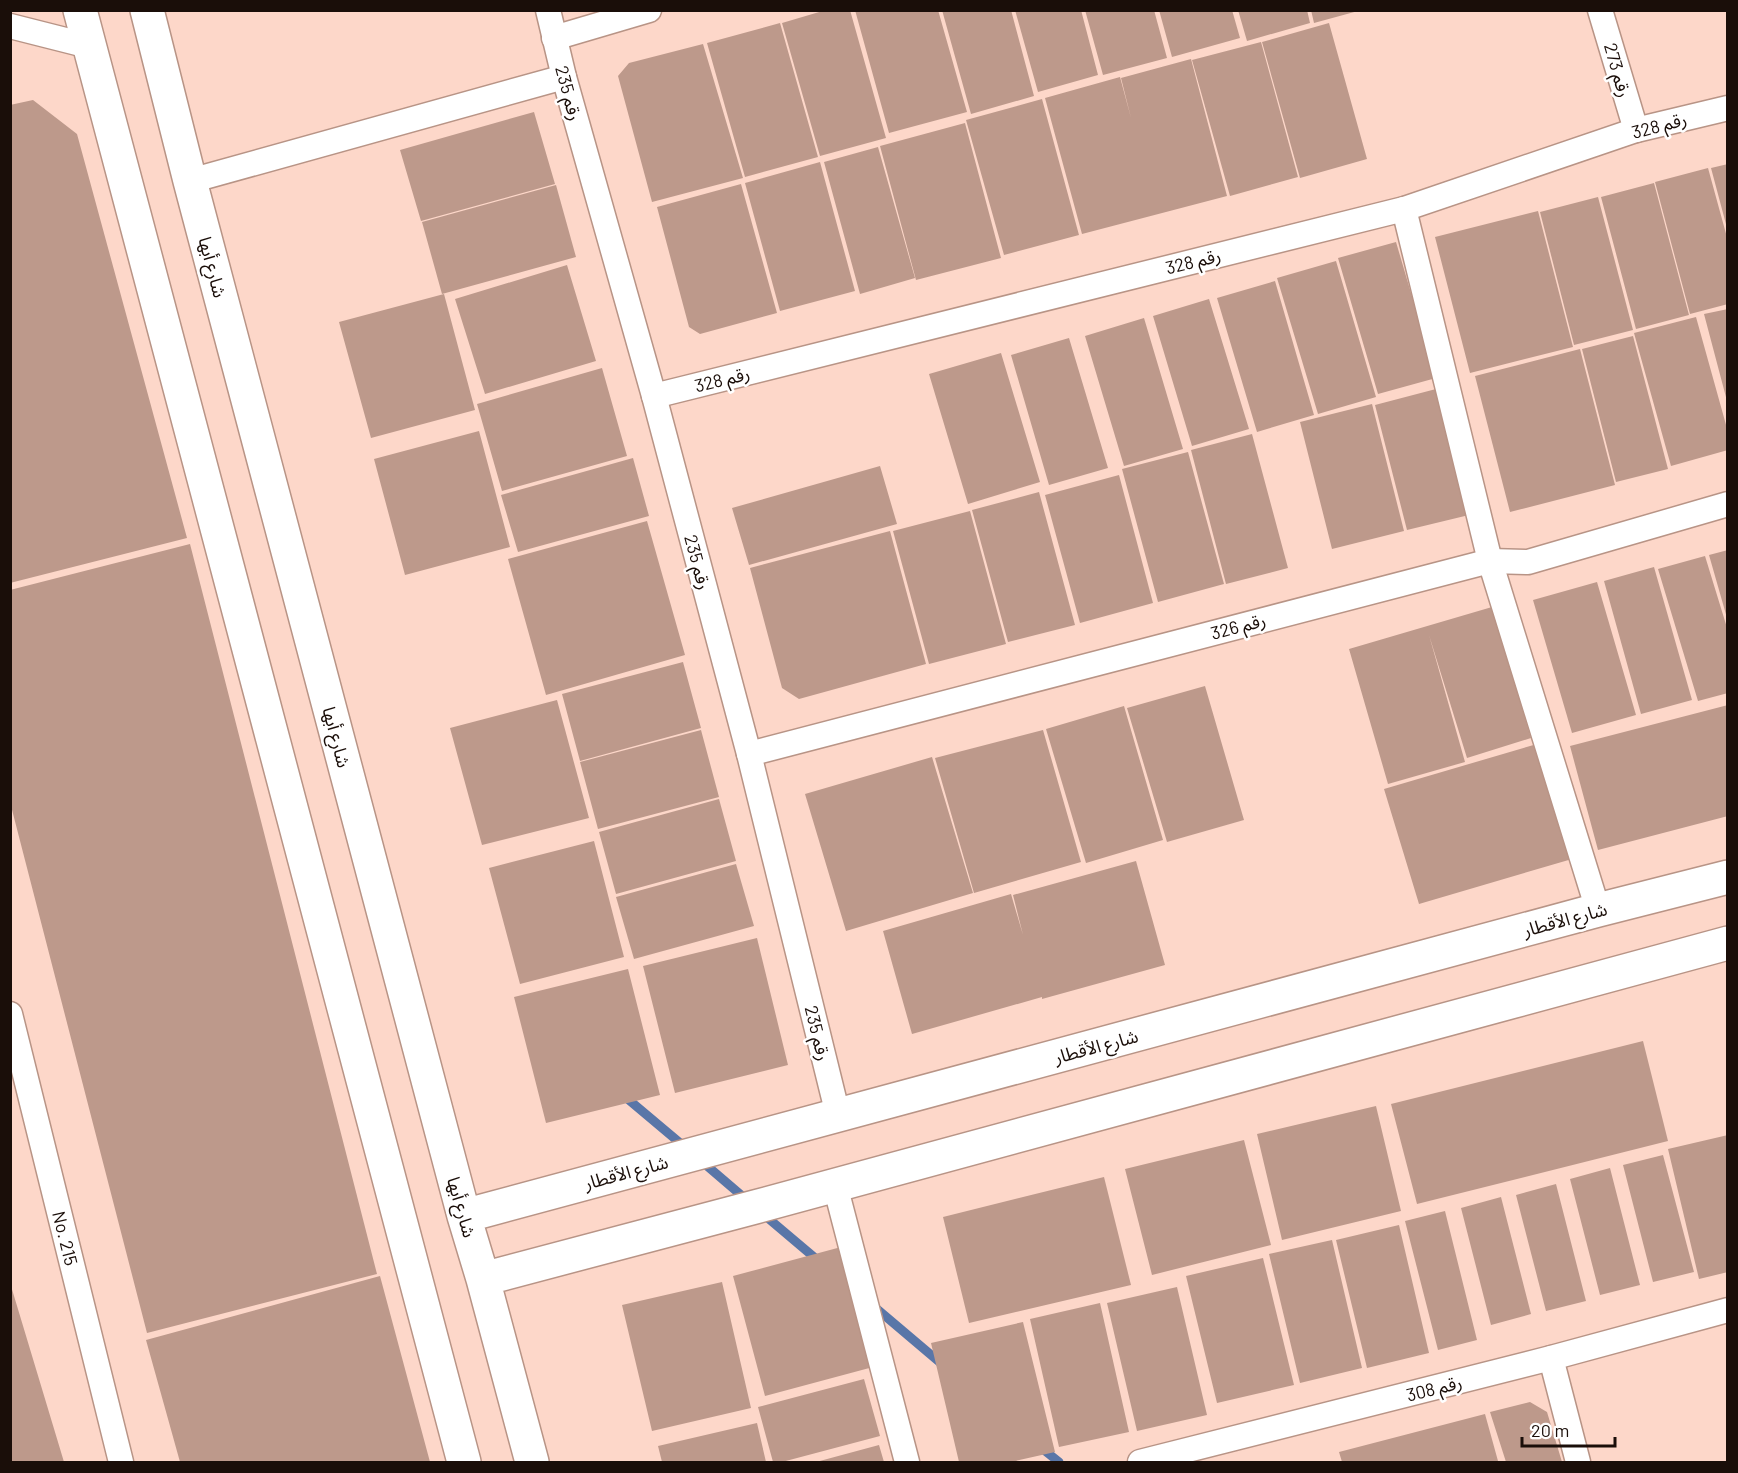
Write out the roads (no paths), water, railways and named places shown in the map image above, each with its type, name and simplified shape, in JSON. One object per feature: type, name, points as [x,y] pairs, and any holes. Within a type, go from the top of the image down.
[{"type":"street","points":[[80,10],[464,1462]]},
{"type":"street","name":"شارع أبها","points":[[147,10],[190,181],[464,1216],[532,1462]]},
{"type":"street","name":"رقم 235","points":[[548,10],[564,77],[654,396],[749,753],[838,1115]]},
{"type":"street","points":[[554,38],[649,10]]},
{"type":"street","name":"رقم 273","points":[[1600,10],[1636,130]]},
{"type":"street","points":[[10,26],[89,46]]},
{"type":"street","points":[[190,181],[564,77]]},
{"type":"street","name":"رقم 328","points":[[654,396],[1404,208],[1636,130],[1728,108]]},
{"type":"street","points":[[1404,208],[1490,561],[1598,910]]},
{"type":"street","name":"رقم 326","points":[[749,753],[1490,561],[1528,562],[1728,504]]},
{"type":"street","name":"شارع الأقطار","points":[[464,1216],[1598,910],[1728,877]]},
{"type":"street","points":[[483,1279],[1728,943]]},
{"type":"street","name":"No. 215","points":[[10,1014],[121,1462]]},
{"type":"street","points":[[835,1185],[908,1462]]},
{"type":"street","name":"رقم 308","points":[[1140,1462],[1551,1358],[1728,1310]]},
{"type":"street","points":[[1551,1358],[1578,1462]]},
{"type":"waterway","points":[[623,1095],[686,1148]]},
{"type":"waterway","points":[[699,1159],[748,1201]]},
{"type":"waterway","points":[[763,1214],[821,1263]]},
{"type":"waterway","points":[[871,1304],[943,1365]]},
{"type":"waterway","points":[[1039,1446],[1059,1462]]}]
